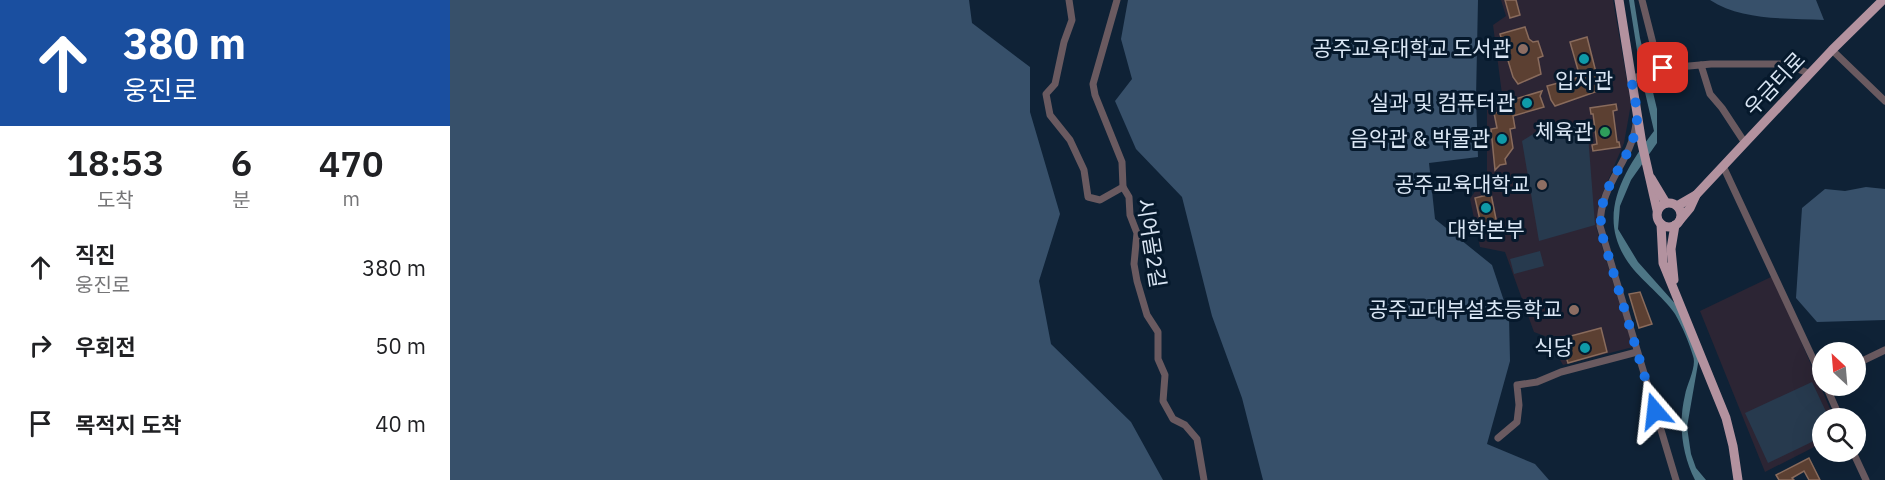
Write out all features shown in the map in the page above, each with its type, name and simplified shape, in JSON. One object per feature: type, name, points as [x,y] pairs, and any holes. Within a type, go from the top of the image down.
[{"type":"main road","points":[[1619,0],[1636,77],[1642,144],[1651,178],[1657,218],[1661,224],[1668,227],[1678,223],[1681,212],[1677,206],[1666,203],[1651,178]]},
{"type":"main road","name":"우금티로","points":[[1677,206],[1696,195],[1832,50],[1883,0]]},
{"type":"main road","name":"우금티로","points":[[1674,285],[1671,249],[1678,223],[1690,208],[1696,195]]},
{"type":"main road","points":[[1657,210],[1666,203]]},
{"type":"main road","name":"우금티로","points":[[1661,224],[1663,263],[1674,285],[1726,418],[1735,454],[1738,480]]},
{"type":"street","points":[[1069,0],[1072,20],[1054,84],[1046,94],[1047,107],[1050,115],[1077,153],[1084,170],[1088,197],[1100,200],[1123,187]]},
{"type":"street","name":"시어골2길","points":[[1117,0],[1093,84],[1100,108],[1119,153],[1123,187],[1129,197],[1130,215],[1137,232],[1134,264],[1148,315],[1158,332],[1158,359],[1165,375],[1163,402],[1173,418],[1185,425],[1197,439],[1204,480]]},
{"type":"street","points":[[1642,0],[1658,70]]},
{"type":"street","points":[[1832,50],[1885,101]]},
{"type":"street","points":[[1636,77],[1658,70],[1701,65],[1787,64],[1810,74]]},
{"type":"street","points":[[1701,65],[1710,94],[1722,108],[1744,143]]},
{"type":"street","points":[[1638,115],[1632,141],[1602,199],[1598,230],[1676,480]]},
{"type":"street","points":[[1723,166],[1812,357]]},
{"type":"street","points":[[1866,359],[1885,350]]},
{"type":"street","points":[[1498,438],[1517,422],[1520,405],[1517,385],[1537,382],[1561,372],[1637,352]]},
{"type":"street","points":[[1858,462],[1866,480]]},
{"type":"shaded area","points":[[450,0],[969,0],[972,23],[1030,67],[1030,112],[1060,214],[1039,281],[1051,344],[1131,422],[1163,480],[450,480]]},
{"type":"shaded area","points":[[1128,0],[1478,0],[1476,98],[1478,157],[1429,163],[1435,219],[1492,265],[1509,316],[1510,361],[1487,444],[1535,464],[1549,480],[1263,480],[1242,398],[1212,316],[1182,197],[1136,149],[1115,101],[1132,79],[1121,39]]},
{"type":"shaded area","name":"공주교육대학교","points":[[1501,0],[1613,0],[1631,104],[1624,143],[1601,197],[1596,227],[1633,347],[1563,365],[1547,337],[1534,332],[1505,252],[1480,247],[1470,199],[1487,173],[1487,110],[1503,102],[1493,25],[1506,16]]},
{"type":"shaded area","points":[[1629,0],[1634,0],[1640,38],[1657,109],[1657,143],[1631,180],[1620,206],[1618,229],[1638,262],[1679,308],[1699,358],[1687,427],[1691,454],[1696,468],[1706,480],[1695,480],[1682,439],[1683,406],[1694,365],[1689,345],[1675,314],[1634,270],[1622,252],[1615,234],[1616,198],[1622,181],[1654,131],[1641,75]]},
{"type":"shaded area","points":[[1710,0],[1816,0],[1824,20],[1750,15],[1736,12]]},
{"type":"shaded area","points":[[1587,122],[1595,225],[1539,241],[1522,141],[1543,128]]},
{"type":"shaded area","points":[[1866,187],[1885,189],[1885,320],[1817,322],[1796,298],[1802,208],[1825,189],[1845,191]]},
{"type":"shaded area","points":[[1540,251],[1544,266],[1514,274],[1510,259]]},
{"type":"shaded area","points":[[1773,276],[1812,367],[1812,396],[1825,396],[1830,408],[1812,408],[1812,448],[1765,472],[1700,311]]},
{"type":"shaded area","points":[[1812,382],[1812,396],[1819,396],[1824,408],[1812,408],[1812,442],[1768,463],[1745,413]]},
{"type":"building","points":[[1505,0],[1516,0],[1520,15],[1510,18]]},
{"type":"building","name":"공주교육대학교 도서관","points":[[1525,27],[1529,39],[1533,42],[1538,41],[1543,56],[1538,58],[1541,74],[1518,84],[1513,77],[1500,34]]},
{"type":"building","name":"입지관","points":[[1587,37],[1599,84],[1598,91],[1555,106],[1547,86],[1580,77],[1570,42]]},
{"type":"building","name":"음악관 & 박물관","points":[[1542,91],[1540,96],[1544,107],[1513,116],[1515,128],[1510,129],[1513,148],[1505,159],[1506,164],[1500,165],[1495,170],[1491,129],[1497,128],[1494,113],[1512,110],[1512,100]]},
{"type":"building","name":"체육관","points":[[1616,104],[1617,110],[1613,111],[1617,142],[1620,147],[1593,151],[1592,145],[1597,144],[1590,108]]},
{"type":"building","name":"대학본부","points":[[1491,194],[1495,223],[1482,229],[1475,198]]},
{"type":"building","points":[[1640,292],[1652,324],[1639,328],[1629,294]]},
{"type":"building","name":"식당","points":[[1601,328],[1607,352],[1568,363],[1562,343],[1568,342],[1567,337]]},
{"type":"building","points":[[1809,458],[1820,480],[1809,480],[1804,471],[1792,478],[1794,480],[1779,480],[1776,475]]},
{"type":"place","name":"공주교육대학교 도서관","points":[[1523,49]]},
{"type":"place","name":"입지관","points":[[1584,59]]},
{"type":"place","name":"실과 및 컴퓨터관","points":[[1527,103]]},
{"type":"place","name":"체육관","points":[[1605,132]]},
{"type":"place","name":"음악관 & 박물관","points":[[1502,139]]},
{"type":"place","name":"공주교육대학교","points":[[1542,185]]},
{"type":"place","name":"대학본부","points":[[1486,208]]},
{"type":"place","name":"공주교대부설초등학교","points":[[1574,310]]},
{"type":"place","name":"식당","points":[[1585,348]]},
{"type":"route","points":[[1655,411],[1603,238],[1600,213],[1602,199],[1632,141],[1636,128],[1638,115],[1631,78],[1657,73],[1659,67],[1663,68]]}]
